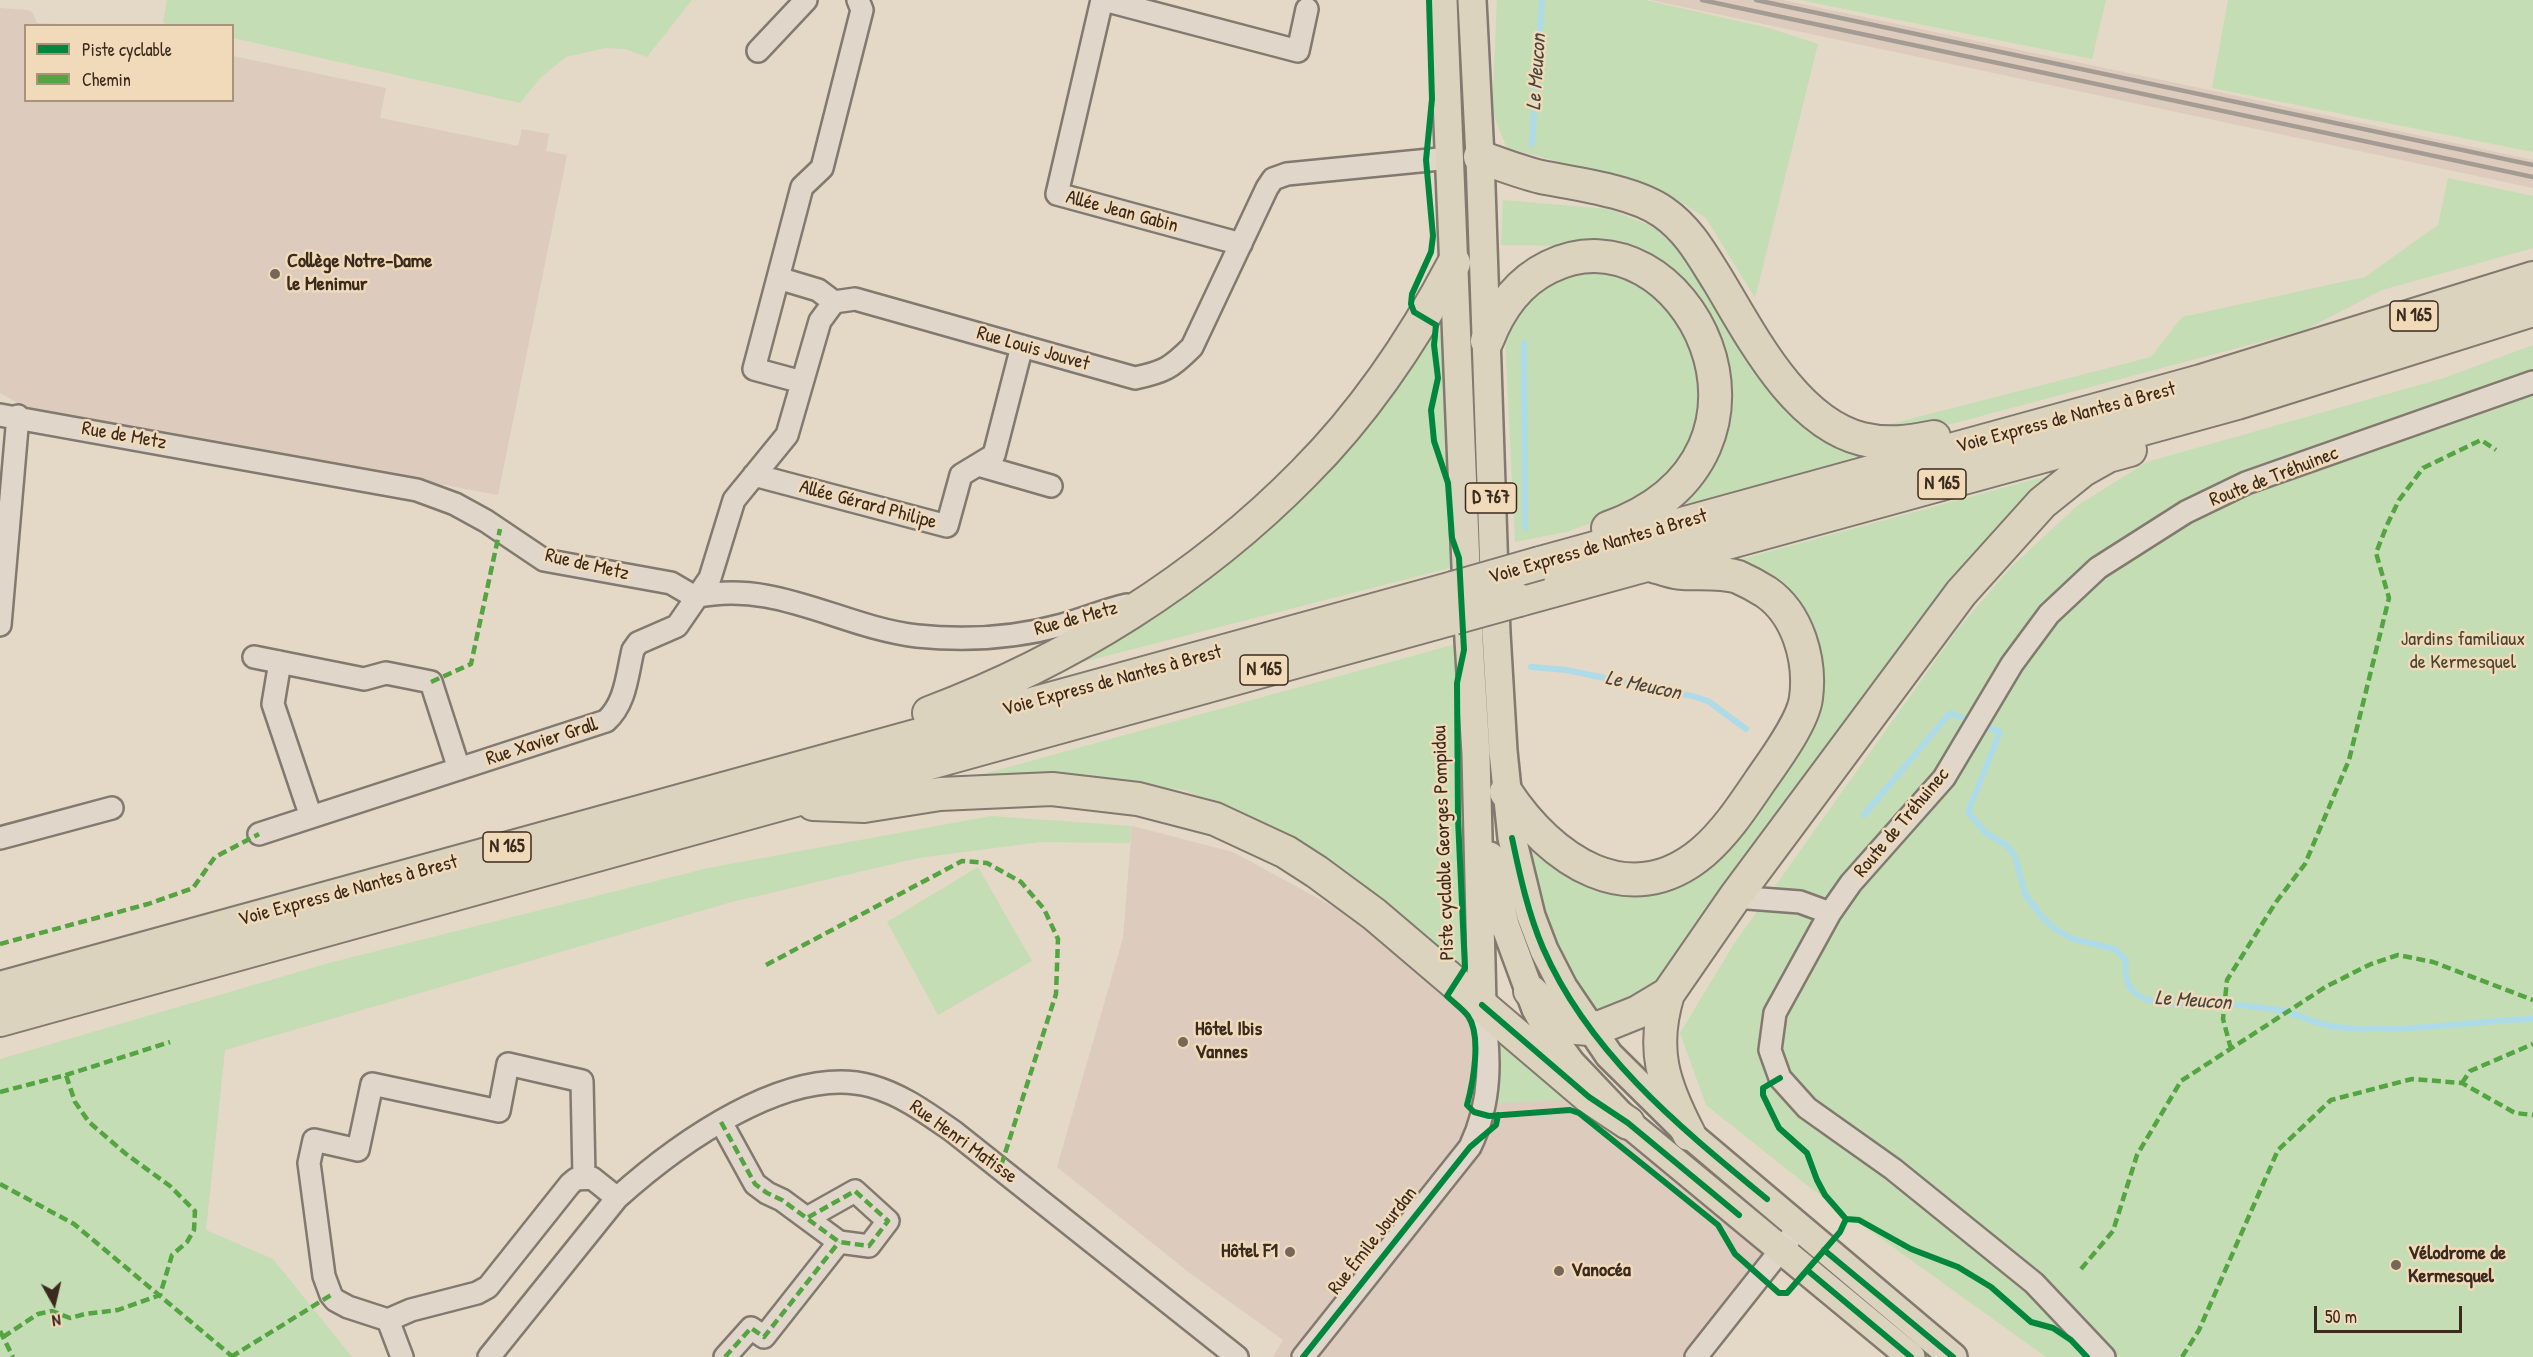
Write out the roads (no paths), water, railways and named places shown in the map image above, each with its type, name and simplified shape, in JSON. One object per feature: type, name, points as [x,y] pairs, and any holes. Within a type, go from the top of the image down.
[{"type":"highway","points":[[1465,157],[1620,194],[1661,210],[1689,233],[1764,357],[1794,393],[1819,418],[1848,435],[1876,442],[1894,443],[1940,436],[1973,444]]},
{"type":"highway","points":[[1487,341],[1498,314],[1535,274],[1574,257],[1594,257],[1615,259],[1637,267],[1656,279],[1686,307],[1697,323],[1707,346],[1713,367],[1714,417],[1705,448],[1695,466],[1667,497],[1646,511],[1582,536],[1550,560]]},
{"type":"highway","points":[[772,775],[798,751],[924,714],[1023,674],[1076,646],[1146,602],[1203,561],[1305,473],[1346,426],[1392,366],[1429,311],[1454,263]]},
{"type":"highway","name":"Voie Express de Nantes à Brest","points":[[0,1020],[788,803],[1454,603],[1550,560],[2211,378],[2533,278]]},
{"type":"highway","name":"Voie Express de Nantes à Brest","points":[[0,988],[772,775],[1454,603],[1520,600],[2237,403],[2533,310]]},
{"type":"highway","points":[[1689,1134],[1672,1103],[1660,1059],[1661,1015],[1668,994],[1736,897],[1961,593],[2042,503],[2083,470],[2108,456],[2209,428],[2237,403]]},
{"type":"highway","points":[[1506,792],[1520,813],[1565,857],[1595,873],[1620,879],[1644,880],[1677,870],[1703,852],[1738,814],[1788,741],[1806,699],[1805,655],[1793,621],[1767,593],[1736,577],[1680,573],[1647,565]]},
{"type":"highway","points":[[788,803],[864,806],[940,794],[1052,789],[1095,793],[1177,807],[1215,819],[1286,852],[1317,872],[1374,914],[1589,1097],[1628,1123]]},
{"type":"highway","points":[[1530,991],[1565,1024],[1590,1029],[1638,1012],[1668,994]]},
{"type":"main road","name":"D 767","points":[[1443,0],[1487,341],[1495,621],[1506,792],[1512,838],[1531,916],[1544,950],[1563,987],[1609,1055],[1689,1134],[1953,1357]]},
{"type":"main road","name":"D 767","points":[[1472,0],[1465,157],[1454,263],[1468,617],[1476,754],[1495,886],[1510,943],[1536,1009],[1551,1036],[1571,1063],[1628,1123],[1911,1357]]},
{"type":"main road","points":[[1476,754],[1482,1005]]},
{"type":"street","points":[[758,51],[806,0]]},
{"type":"street","points":[[802,382],[754,369],[802,188],[822,168],[862,10],[858,0]]},
{"type":"street","points":[[1103,0],[1298,51],[1307,9]]},
{"type":"street","name":"Allée Jean Gabin","points":[[1103,0],[1057,194],[1241,244]]},
{"type":"street","name":"Rue Louis Jouvet","points":[[834,302],[855,299],[1135,378],[1161,373],[1178,362],[1192,347],[1273,179],[1287,174],[1465,157]]},
{"type":"street","points":[[695,597],[710,578],[734,500],[787,435],[820,321],[834,302],[818,291],[778,278]]},
{"type":"street","name":"Allée Gérard Philipe","points":[[754,476],[947,526],[961,475],[994,455],[1022,345]]},
{"type":"street","name":"Route de Tréhuinec","points":[[2104,1357],[2034,1283],[1893,1169],[1807,1108],[1780,1078],[1770,1050],[1775,1013],[1830,913],[1851,883],[1944,778],[2012,664],[2049,614],[2098,568],[2186,512],[2246,483],[2533,382]]},
{"type":"street","points":[[0,625],[9,416]]},
{"type":"street","name":"Rue de Metz","points":[[9,416],[417,490],[455,504],[486,521],[544,560],[671,583],[695,597],[720,591],[757,593],[916,636],[977,639],[1017,634],[1061,625],[1112,608],[1146,602]]},
{"type":"street","points":[[978,465],[1051,486]]},
{"type":"street","name":"Rue Xavier Grall","points":[[259,834],[606,721],[617,711],[621,702],[633,650],[638,643],[677,626],[695,597]]},
{"type":"street","name":"Rue Xavier Grall","points":[[254,657],[364,679],[386,673],[431,682],[459,769]]},
{"type":"street","points":[[280,662],[273,704],[311,817]]},
{"type":"street","points":[[0,838],[112,808]]},
{"type":"street","points":[[1736,897],[1800,902],[1830,913]]},
{"type":"street","name":"Rue Émile Jourdan","points":[[1303,1357],[1470,1147],[1479,1128],[1489,1078],[1488,1038],[1482,1005]]},
{"type":"street","points":[[584,1178],[582,1082],[508,1064],[499,1111],[372,1084],[357,1150],[315,1140],[309,1163],[324,1276],[335,1300],[348,1307],[388,1320],[411,1310],[477,1293],[488,1287],[556,1198],[570,1184],[584,1178],[592,1178],[617,1198]]},
{"type":"street","name":"Rue Henri Matisse","points":[[489,1357],[617,1198],[642,1176],[721,1122],[776,1094],[806,1084],[838,1082],[870,1086],[911,1101],[971,1145],[1237,1357]]},
{"type":"street","points":[[721,1122],[755,1184],[767,1193],[783,1200],[807,1218],[839,1242],[869,1246],[888,1221],[855,1191],[807,1218]]},
{"type":"street","points":[[1696,1357],[1799,1227]]},
{"type":"street","points":[[725,1357],[751,1328],[764,1337],[839,1242]]},
{"type":"street","points":[[388,1320],[402,1357]]},
{"type":"waterway","name":"Le Meucon","points":[[1532,144],[1542,0]]},
{"type":"waterway","name":"Le Meucon","points":[[1524,343],[1525,528]]},
{"type":"waterway","name":"Le Meucon","points":[[1531,667],[1566,670],[1692,696],[1708,701],[1746,729]]},
{"type":"waterway","name":"Le Meucon","points":[[1864,815],[1950,713],[2000,732],[1968,812],[1985,832],[2006,845],[2015,856],[2025,894],[2042,917],[2055,929],[2073,939],[2115,949],[2126,960],[2127,981],[2138,995],[2150,1001],[2165,1004],[2227,1004],[2273,1009],[2330,1026],[2361,1029],[2410,1028],[2533,1019]]},
{"type":"railway","points":[[1702,0],[2533,177]]},
{"type":"railway","points":[[1756,0],[2533,165]]},
{"type":"place","name":"Collège Notre-Dame le Menimur","points":[[275,274]]},
{"type":"place","name":"Hôtel Ibis Vannes","points":[[1183,1042]]},
{"type":"place","name":"Hôtel F1","points":[[1290,1252]]},
{"type":"place","name":"Vélodrome de Kermesquel","points":[[2396,1265]]},
{"type":"place","name":"Vanocéa","points":[[1559,1271]]},
{"type":"park label","name":"Jardins familiaux de Kermesquel","points":[[2463,652]]}]
